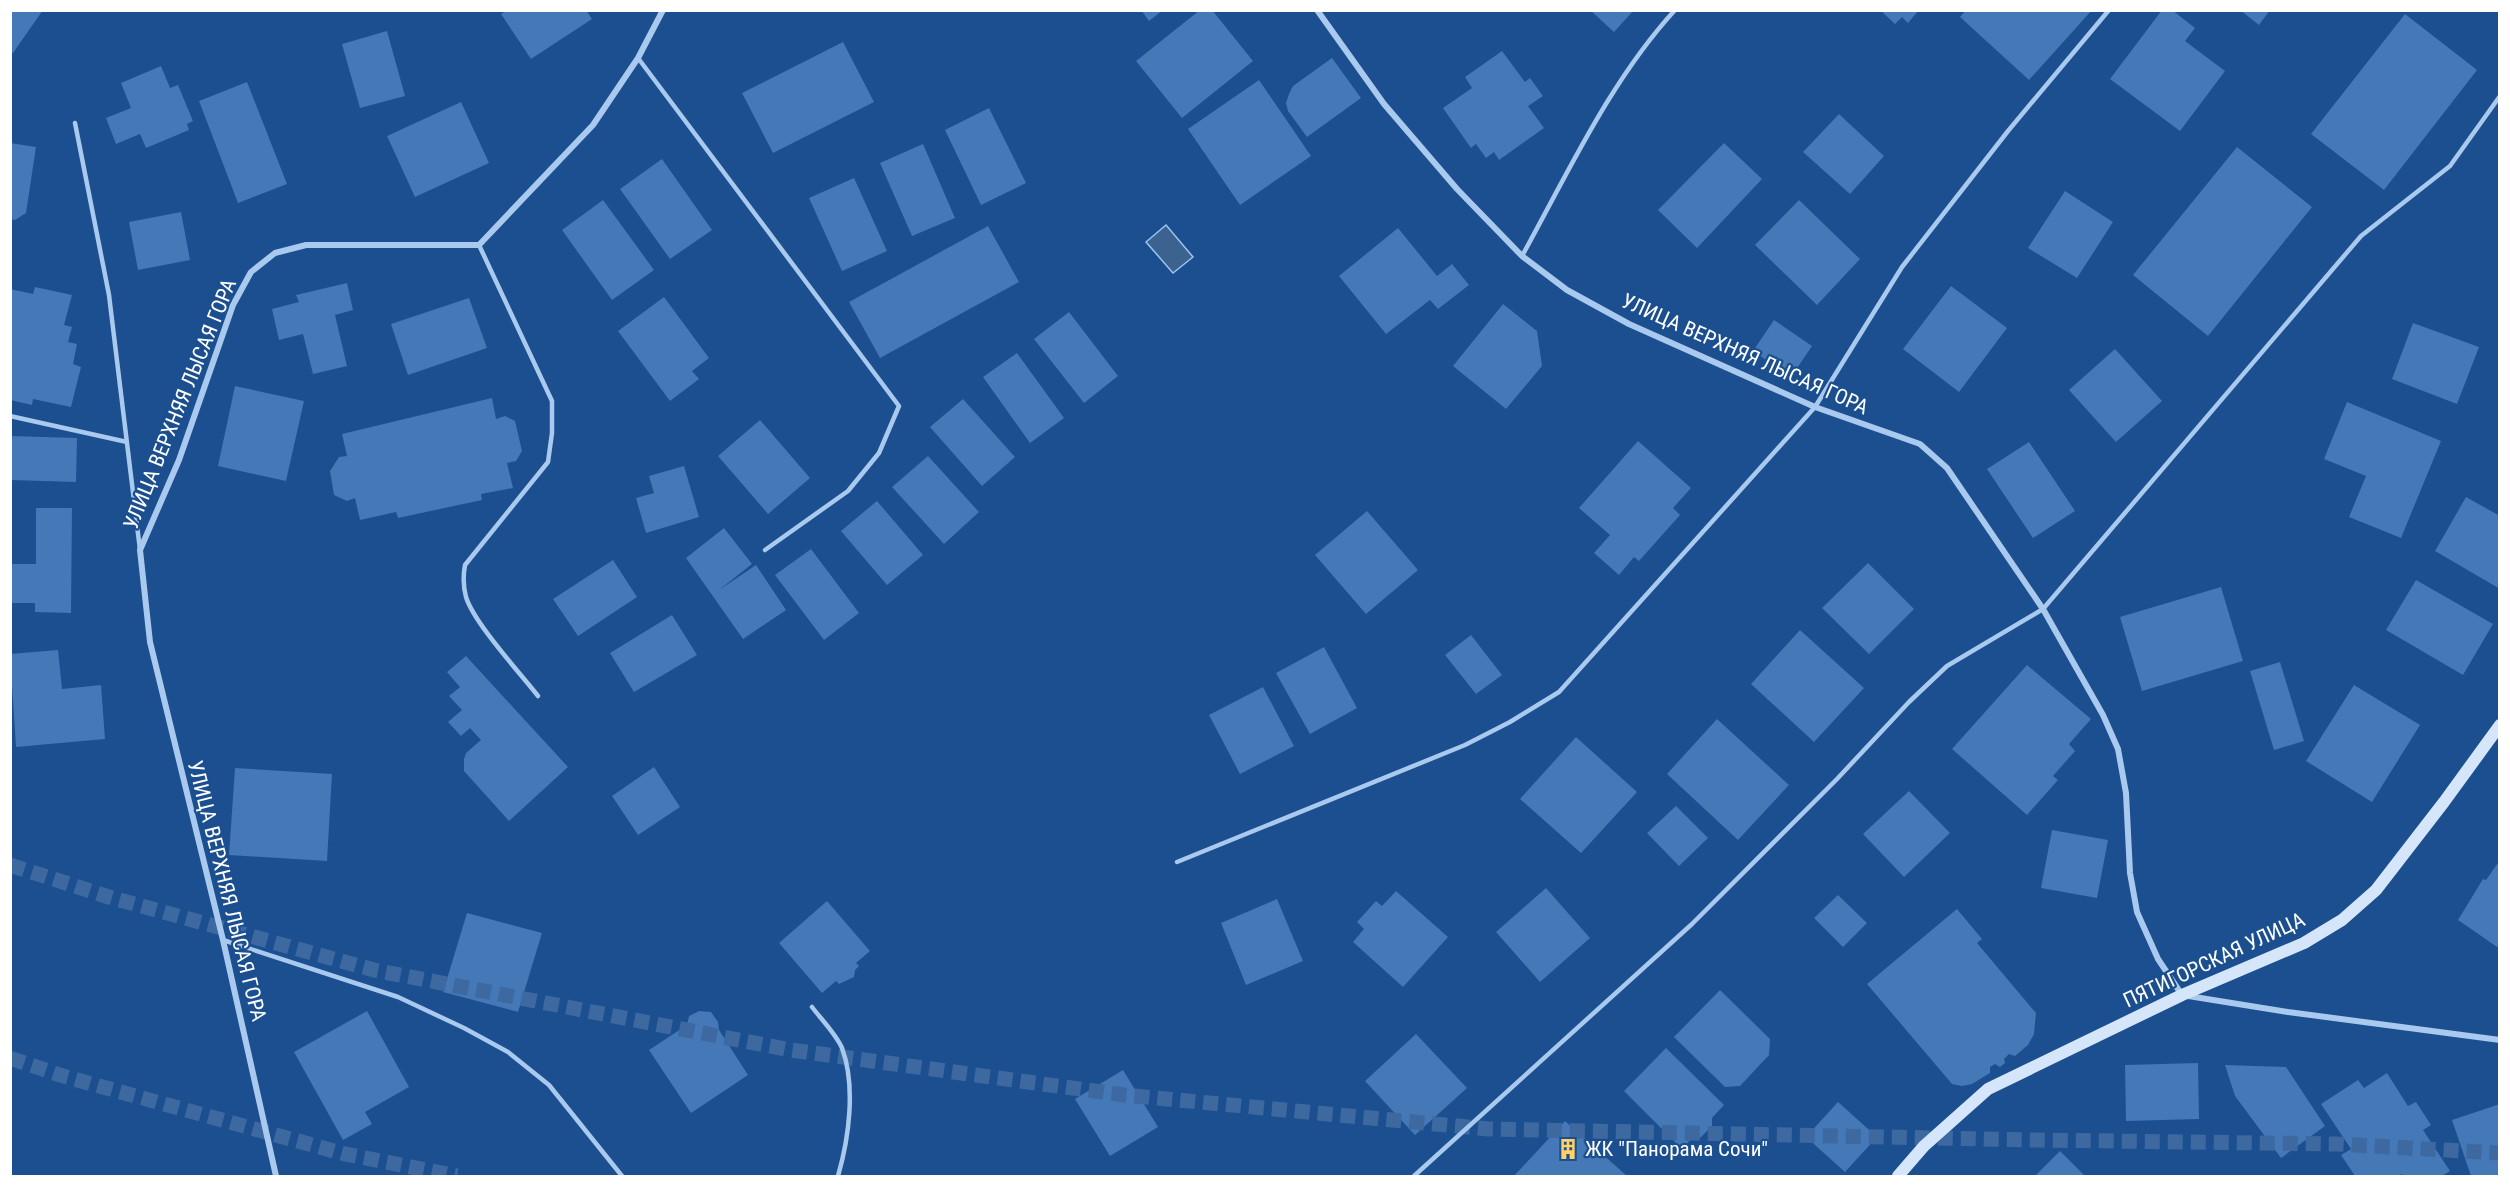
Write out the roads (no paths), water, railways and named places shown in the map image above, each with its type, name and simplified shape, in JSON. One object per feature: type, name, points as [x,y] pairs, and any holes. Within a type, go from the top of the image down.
[{"type":"street","points":[[479,245],[593,125],[639,58],[663,10]]},
{"type":"street","name":"УЛИЦА ВЕРХНЯЯ ЛЫСАЯ ГОРА","points":[[1317,10],[1384,104],[1457,189],[1522,256],[1567,290],[1629,324],[1815,407],[1920,444],[1947,468],[2043,609],[2103,715],[2118,749],[2126,793],[2130,873],[2137,912],[2158,959],[2182,995]]},
{"type":"street","name":"УЛИЦА ВЕРХНЯЯ ЛЫСАЯ ГОРА","points":[[276,1176],[223,940],[150,642],[140,550],[179,460],[233,305],[251,272],[275,253],[306,245],[479,245]]},
{"type":"street","name":"ПЯТИГОРСКАЯ УЛИЦА","points":[[1898,1176],[1924,1146],[1988,1089],[2182,995],[2304,943],[2342,920],[2376,890],[2444,802],[2499,725]]},
{"type":"street","points":[[2182,995],[2288,1012],[2499,1040]]},
{"type":"lane","points":[[1522,256],[1598,119],[1635,59],[1675,10]]},
{"type":"lane","points":[[1177,862],[1464,745],[1510,722],[1559,692],[1815,407],[1902,267],[2008,131],[2109,10]]},
{"type":"lane","points":[[639,58],[899,406],[879,453],[848,491],[765,550]]},
{"type":"lane","points":[[1414,1176],[1692,924],[1947,666],[2043,609],[2361,236],[2450,166],[2499,96]]},
{"type":"lane","points":[[75,123],[109,295],[140,550]]},
{"type":"lane","points":[[479,245],[552,401],[552,433],[548,462],[465,565],[463,580],[466,599],[476,618],[538,696]]},
{"type":"lane","points":[[10,416],[127,442]]},
{"type":"lane","points":[[223,940],[398,998],[464,1028],[508,1052],[549,1085],[622,1176]]},
{"type":"lane","points":[[812,1007],[841,1046],[848,1072],[845,1153],[838,1176]]},
{"type":"water","points":[[1166,225],[1193,257],[1173,273],[1146,242]]},
{"type":"tunnel","points":[[10,865],[109,897],[374,970],[791,1050],[1124,1095],[1489,1129],[2337,1144],[2500,1153]]},
{"type":"tunnel","points":[[10,1058],[63,1076],[345,1154],[457,1176]]},
{"type":"place","name":"ЖК \"Панорама Сочи\"","points":[[1568,1149]]}]
